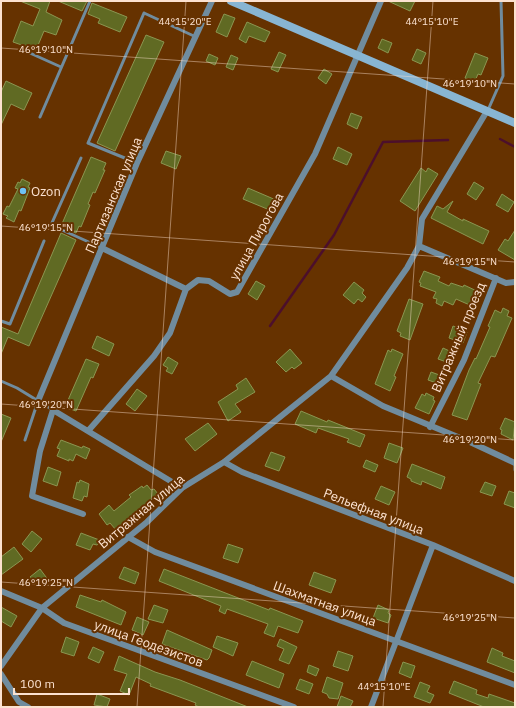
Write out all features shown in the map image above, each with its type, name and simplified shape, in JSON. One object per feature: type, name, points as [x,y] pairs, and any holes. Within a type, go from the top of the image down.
[{"type":"main road","points":[[231,1],[515,123]]},
{"type":"street","name":"Партизанская улица","points":[[38,400],[137,163],[212,1]]},
{"type":"street","name":"улица Пирогова","points":[[186,289],[198,280],[209,281],[230,294],[237,292],[315,154],[359,56],[381,1]]},
{"type":"street","name":"Витражная улица","points":[[1,666],[42,608],[128,537],[182,488],[224,462],[331,376],[407,268],[419,246],[422,219],[487,111]]},
{"type":"street","points":[[419,246],[506,283],[515,282]]},
{"type":"street","points":[[88,431],[154,356],[170,333],[186,289],[102,248]]},
{"type":"street","name":"Витражный проезд","points":[[430,427],[464,360],[496,278]]},
{"type":"street","points":[[331,376],[383,406],[430,427],[470,442],[515,464]]},
{"type":"street","points":[[83,514],[32,496],[40,451],[53,410],[182,488]]},
{"type":"street","name":"Рельефная улица","points":[[224,462],[242,472],[433,545],[515,581]]},
{"type":"street","name":"Шахматная улица","points":[[128,537],[155,552],[515,685]]},
{"type":"street","points":[[371,707],[433,545]]},
{"type":"street","name":"улица Геодезистов","points":[[1,591],[42,608],[64,624],[294,707]]},
{"type":"street","points":[[1,674],[19,702],[28,707]]},
{"type":"lane","points":[[40,117],[90,1]]},
{"type":"lane","points":[[487,111],[503,76],[501,1]]},
{"type":"lane","points":[[137,163],[88,143],[144,13],[196,37]]},
{"type":"lane","points":[[21,49],[61,67]]},
{"type":"lane","points":[[81,158],[51,225],[102,248]]},
{"type":"lane","points":[[1,321],[10,324],[44,241]]},
{"type":"lane","points":[[1,381],[38,400],[53,410]]},
{"type":"lane","points":[[25,440],[38,400]]},
{"type":"lane","points":[[515,464],[515,470]]},
{"type":"building","points":[[20,1],[50,1],[46,12],[62,20],[56,35],[44,31],[36,50],[13,42],[21,21],[33,26],[40,9]]},
{"type":"building","points":[[58,1],[87,1],[82,11]]},
{"type":"building","points":[[388,1],[415,1],[410,11]]},
{"type":"building","points":[[92,3],[127,17],[120,32],[98,23],[100,19],[88,14]]},
{"type":"building","points":[[224,14],[235,18],[227,37],[216,32]]},
{"type":"building","points":[[247,22],[270,32],[265,42],[249,36],[246,43],[239,39]]},
{"type":"building","points":[[146,35],[164,42],[115,151],[97,143]]},
{"type":"building","points":[[382,39],[392,43],[388,53],[378,48]]},
{"type":"building","points":[[417,49],[426,53],[421,64],[412,60]]},
{"type":"building","points":[[279,52],[286,55],[278,72],[271,69]]},
{"type":"building","points":[[475,53],[488,58],[481,75],[478,74],[475,81],[465,78]]},
{"type":"building","points":[[209,54],[218,58],[215,65],[206,61]]},
{"type":"building","points":[[231,55],[238,58],[233,70],[226,67]]},
{"type":"building","points":[[324,69],[332,74],[326,84],[318,78]]},
{"type":"building","points":[[6,81],[32,93],[24,110],[11,104],[1,125],[1,92]]},
{"type":"building","points":[[351,113],[362,117],[357,129],[347,124]]},
{"type":"building","points":[[338,147],[352,154],[347,165],[333,159]]},
{"type":"building","points":[[166,151],[181,156],[176,169],[161,163]]},
{"type":"building","points":[[91,157],[106,163],[103,170],[105,170],[95,193],[93,192],[88,204],[90,205],[81,227],[79,226],[76,233],[61,226]]},
{"type":"building","points":[[421,168],[426,172],[428,168],[438,174],[415,211],[400,201]]},
{"type":"building","points":[[22,179],[30,183],[28,187],[30,188],[21,211],[19,210],[14,222],[6,218],[8,216],[3,214],[7,206],[9,207],[18,189],[15,188],[18,182],[20,183]]},
{"type":"building","points":[[474,182],[484,188],[476,200],[467,194]]},
{"type":"building","points":[[248,188],[276,200],[272,211],[243,199]]},
{"type":"building","points":[[502,194],[514,202],[508,212],[496,205]]},
{"type":"building","points":[[453,201],[447,212],[463,221],[463,219],[489,231],[483,244],[431,218],[437,206],[443,209]]},
{"type":"building","points":[[515,230],[515,260],[498,250],[505,239],[508,241]]},
{"type":"building","points":[[61,233],[76,240],[29,346],[8,337],[1,354],[1,327],[18,334]]},
{"type":"building","points":[[424,271],[440,277],[438,281],[449,286],[451,283],[463,287],[464,285],[479,292],[472,306],[456,299],[453,305],[444,301],[442,306],[436,303],[437,299],[433,298],[436,292],[420,286],[421,283],[419,282]]},
{"type":"building","points":[[256,281],[265,286],[257,300],[248,294]]},
{"type":"building","points":[[354,282],[364,290],[362,293],[366,297],[362,302],[358,299],[354,304],[343,295]]},
{"type":"building","points":[[409,299],[423,304],[410,340],[400,336],[401,333],[397,331]]},
{"type":"building","points":[[503,308],[509,311],[507,316],[512,318],[495,357],[491,356],[478,383],[481,384],[467,420],[452,415],[469,370],[475,358],[476,359],[490,327],[488,326],[495,310],[501,313]]},
{"type":"building","points":[[453,326],[467,332],[463,343],[449,338]]},
{"type":"building","points":[[97,336],[114,344],[109,356],[92,348]]},
{"type":"building","points":[[443,348],[456,354],[452,364],[438,359]]},
{"type":"building","points":[[290,349],[302,363],[294,369],[292,367],[286,372],[276,362]]},
{"type":"building","points":[[392,349],[403,354],[390,391],[375,384],[388,350],[391,352]]},
{"type":"building","points":[[168,357],[178,363],[172,374],[166,371],[168,368],[163,365]]},
{"type":"building","points":[[86,359],[99,364],[93,378],[91,377],[76,411],[65,407]]},
{"type":"building","points":[[431,372],[445,377],[442,385],[428,380]]},
{"type":"building","points":[[246,378],[255,392],[235,404],[241,412],[228,421],[218,402],[238,389],[236,385]]},
{"type":"building","points":[[137,389],[147,396],[135,411],[126,404]]},
{"type":"building","points":[[426,393],[434,397],[433,400],[435,401],[429,414],[415,408],[422,394],[425,396]]},
{"type":"building","points":[[301,411],[365,435],[360,447],[347,442],[349,439],[318,428],[316,433],[295,424]]},
{"type":"building","points":[[1,414],[11,418],[1,442]]},
{"type":"building","points":[[505,418],[515,422],[513,440],[501,434],[502,430],[500,429]]},
{"type":"building","points":[[208,423],[217,434],[195,451],[185,439]]},
{"type":"building","points":[[61,440],[82,448],[83,446],[90,449],[86,459],[76,454],[73,461],[57,456],[60,449],[57,448]]},
{"type":"building","points":[[389,443],[403,448],[397,463],[384,458]]},
{"type":"building","points":[[271,452],[285,457],[279,471],[265,466]]},
{"type":"building","points":[[366,460],[378,465],[375,472],[363,467]]},
{"type":"building","points":[[412,464],[445,477],[441,489],[422,481],[421,485],[411,481],[411,479],[407,477]]},
{"type":"building","points":[[48,467],[61,472],[57,486],[43,481]]},
{"type":"building","points":[[80,480],[89,484],[87,497],[84,496],[82,501],[73,498],[77,482],[79,483]]},
{"type":"building","points":[[485,482],[496,486],[492,496],[480,492]]},
{"type":"building","points":[[147,485],[151,490],[154,489],[158,494],[116,530],[110,523],[107,525],[99,514],[109,505],[114,511],[131,497],[129,495],[142,486],[143,488]]},
{"type":"building","points":[[381,486],[395,492],[389,505],[375,499]]},
{"type":"building","points":[[509,491],[515,493],[515,508],[504,504]]},
{"type":"building","points":[[32,531],[42,539],[31,552],[22,544]]},
{"type":"building","points":[[81,533],[102,541],[97,545],[93,544],[90,550],[76,545]]},
{"type":"building","points":[[228,544],[243,549],[238,563],[223,558]]},
{"type":"building","points":[[14,547],[23,559],[1,575],[1,557]]},
{"type":"building","points":[[124,567],[139,573],[135,584],[119,578]]},
{"type":"building","points":[[40,569],[49,581],[39,588],[30,577]]},
{"type":"building","points":[[164,569],[269,610],[270,608],[303,621],[298,633],[278,626],[274,637],[264,633],[268,624],[227,609],[225,614],[219,611],[221,606],[159,581]]},
{"type":"building","points":[[314,572],[336,580],[331,593],[309,585]]},
{"type":"building","points":[[80,595],[101,602],[102,600],[126,612],[121,625],[76,607]]},
{"type":"building","points":[[154,605],[168,610],[163,623],[148,619]]},
{"type":"building","points":[[378,605],[389,610],[388,613],[391,615],[388,623],[373,618]]},
{"type":"building","points":[[1,607],[17,616],[11,627],[1,621]]},
{"type":"building","points":[[137,617],[149,622],[143,635],[132,630]]},
{"type":"building","points":[[167,630],[212,650],[209,658],[207,660],[162,644]]},
{"type":"building","points":[[217,636],[238,643],[233,656],[213,647]]},
{"type":"building","points":[[66,637],[79,642],[74,656],[61,652]]},
{"type":"building","points":[[280,639],[297,647],[289,664],[279,660],[284,649],[277,646]]},
{"type":"building","points":[[93,647],[104,652],[99,663],[88,658]]},
{"type":"building","points":[[492,648],[503,653],[502,656],[515,661],[515,673],[487,662]]},
{"type":"building","points":[[338,651],[353,656],[348,671],[333,666]]},
{"type":"building","points":[[119,656],[155,672],[180,680],[248,707],[199,707],[195,705],[196,703],[150,686],[151,684],[136,677],[129,695],[120,691],[127,674],[114,670]]},
{"type":"building","points":[[252,661],[284,674],[279,688],[246,675]]},
{"type":"building","points":[[403,662],[415,666],[411,678],[399,673]]},
{"type":"building","points":[[309,665],[319,669],[316,676],[307,672]]},
{"type":"building","points":[[327,677],[343,683],[338,699],[329,698],[327,694],[322,692]]},
{"type":"building","points":[[300,679],[313,684],[309,694],[296,689]]},
{"type":"building","points":[[454,681],[477,690],[476,694],[488,698],[489,694],[515,703],[515,707],[484,707],[449,693]]},
{"type":"building","points":[[420,682],[430,686],[427,692],[434,695],[430,703],[414,697]]},
{"type":"building","points":[[97,694],[110,699],[107,707],[94,705]]},
{"type":"building","points":[[341,696],[353,701],[350,707],[337,707]]},
{"type":"waterway","points":[[500,139],[515,147]]},
{"type":"waterway","points":[[270,326],[334,235],[383,142],[448,140]]},
{"type":"place","name":"Ozon","points":[[23,191]]}]
